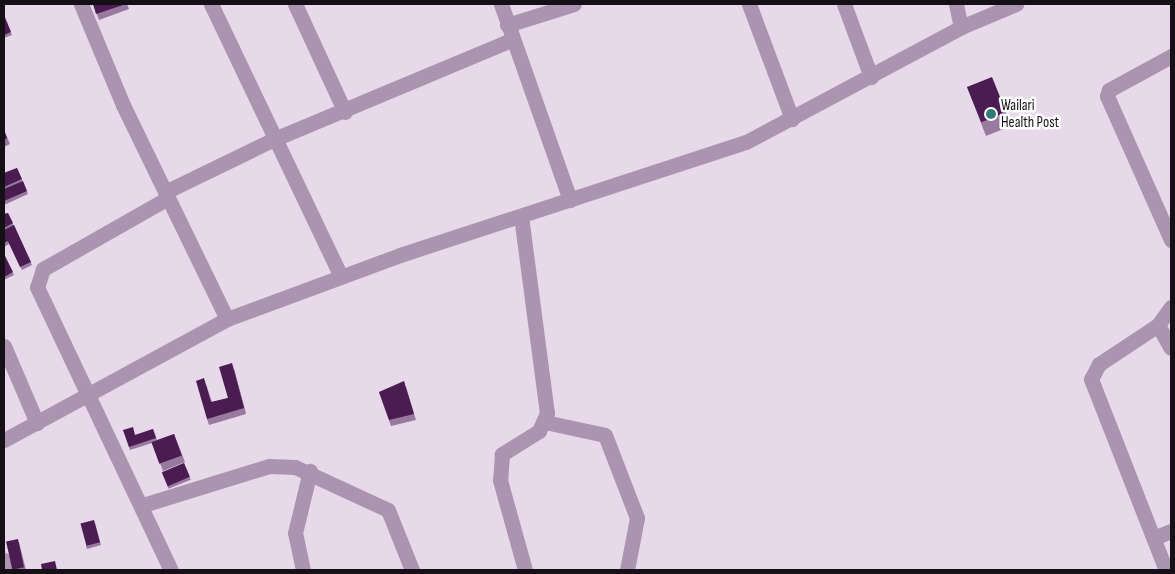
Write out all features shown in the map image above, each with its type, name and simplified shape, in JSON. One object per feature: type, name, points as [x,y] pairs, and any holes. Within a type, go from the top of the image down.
[{"type":"street","points":[[81,4],[166,195],[227,319]]},
{"type":"street","points":[[211,4],[272,140],[341,277]]},
{"type":"street","points":[[295,4],[345,112]]},
{"type":"street","points":[[501,4],[512,40],[570,200]]},
{"type":"street","points":[[507,25],[574,4]]},
{"type":"street","points":[[749,4],[792,119]]},
{"type":"street","points":[[844,4],[871,77]]},
{"type":"street","points":[[956,4],[961,27]]},
{"type":"street","points":[[4,440],[89,396],[227,319],[341,277],[746,142],[871,77],[961,27],[1016,4]]},
{"type":"street","points":[[171,570],[143,505],[38,287],[38,276],[43,268],[166,195],[272,140],[345,112],[512,40]]},
{"type":"street","points":[[1171,56],[1109,90],[1107,96],[1171,240]]},
{"type":"street","points":[[521,216],[545,422],[539,431],[502,454],[500,480],[525,570]]},
{"type":"street","points":[[1166,570],[1156,537],[1091,380],[1099,364],[1158,325],[1171,307]]},
{"type":"street","points":[[1158,325],[1171,348]]},
{"type":"street","points":[[4,346],[37,423]]},
{"type":"street","points":[[545,422],[600,432],[608,441],[637,518],[627,570]]},
{"type":"street","points":[[143,505],[269,466],[310,472],[388,510],[412,570]]},
{"type":"street","points":[[303,570],[295,533],[310,472]]},
{"type":"street","points":[[1156,537],[1171,531]]},
{"type":"street","points":[[4,560],[6,570]]},
{"type":"building","points":[[93,4],[126,4],[96,14]]},
{"type":"building","points":[[4,15],[11,32],[4,35]]},
{"type":"building","points":[[992,77],[1006,112],[981,122],[967,87]]},
{"type":"building","points":[[17,168],[22,179],[4,187],[4,173]]},
{"type":"building","points":[[23,181],[27,191],[4,201],[4,189]]},
{"type":"building","points":[[8,213],[13,223],[4,228],[4,214]]},
{"type":"building","points":[[14,225],[31,262],[20,267],[8,241],[4,243],[4,230]]},
{"type":"building","points":[[4,254],[13,272],[4,277]]},
{"type":"building","points":[[232,363],[244,408],[207,419],[196,381],[204,378],[211,402],[228,398],[219,367]]},
{"type":"building","points":[[404,381],[414,414],[389,420],[379,392]]},
{"type":"building","points":[[133,427],[135,435],[153,429],[156,438],[129,447],[123,430]]},
{"type":"building","points":[[174,434],[182,456],[159,464],[151,442]]},
{"type":"building","points":[[184,463],[190,477],[168,486],[162,472]]},
{"type":"building","points":[[94,520],[100,542],[86,546],[80,524]]},
{"type":"building","points":[[18,539],[24,567],[12,570],[6,541]]},
{"type":"building","points":[[55,561],[57,570],[42,570],[41,564]]},
{"type":"place","name":"Wailari Health Post","points":[[991,114]]}]
